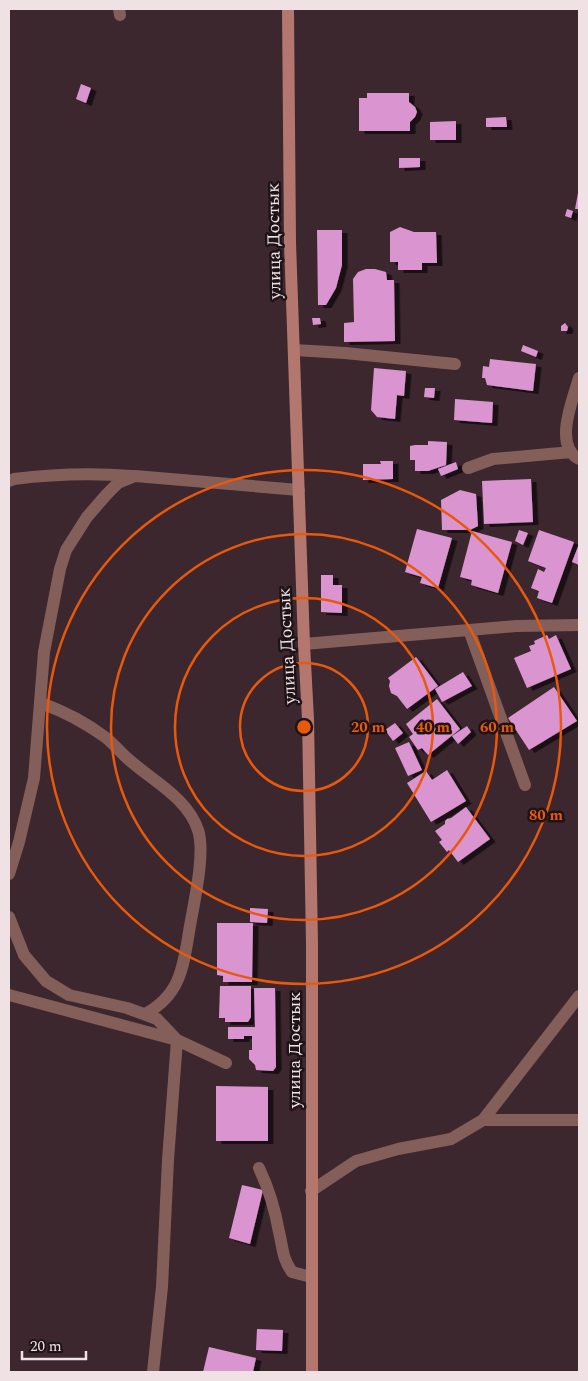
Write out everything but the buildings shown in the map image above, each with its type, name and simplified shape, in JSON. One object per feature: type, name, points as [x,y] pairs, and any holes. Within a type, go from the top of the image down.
[{"type":"main road","name":"улица Достык","points":[[288,9],[290,243],[308,719],[312,944],[312,1372]]},
{"type":"street","points":[[294,350],[455,364]]},
{"type":"street","points":[[575,455],[567,444],[566,424],[579,378]]},
{"type":"street","points":[[468,468],[492,459],[575,455]]},
{"type":"street","points":[[9,481],[51,475],[105,474],[298,490]]},
{"type":"street","points":[[9,874],[19,842],[34,778],[44,652],[60,569],[66,550],[87,517],[107,494],[118,483],[135,476]]},
{"type":"street","points":[[304,644],[516,626],[579,625]]},
{"type":"street","points":[[469,630],[525,785]]},
{"type":"street","points":[[41,703],[77,719],[106,737],[127,758],[178,800],[191,816],[198,832],[200,853],[198,879],[185,957],[178,980],[170,996],[156,1008],[145,1014]]},
{"type":"street","points":[[9,917],[24,955],[46,981],[69,995],[127,1008],[158,1019],[177,1040],[168,1160],[162,1287],[153,1372]]},
{"type":"street","points":[[9,995],[177,1040],[226,1063]]},
{"type":"street","points":[[312,1191],[356,1162],[398,1149],[451,1139],[483,1120],[579,996]]},
{"type":"street","points":[[483,1120],[579,1120]]},
{"type":"street","points":[[259,1168],[269,1190],[284,1262],[292,1272],[311,1277]]}]
